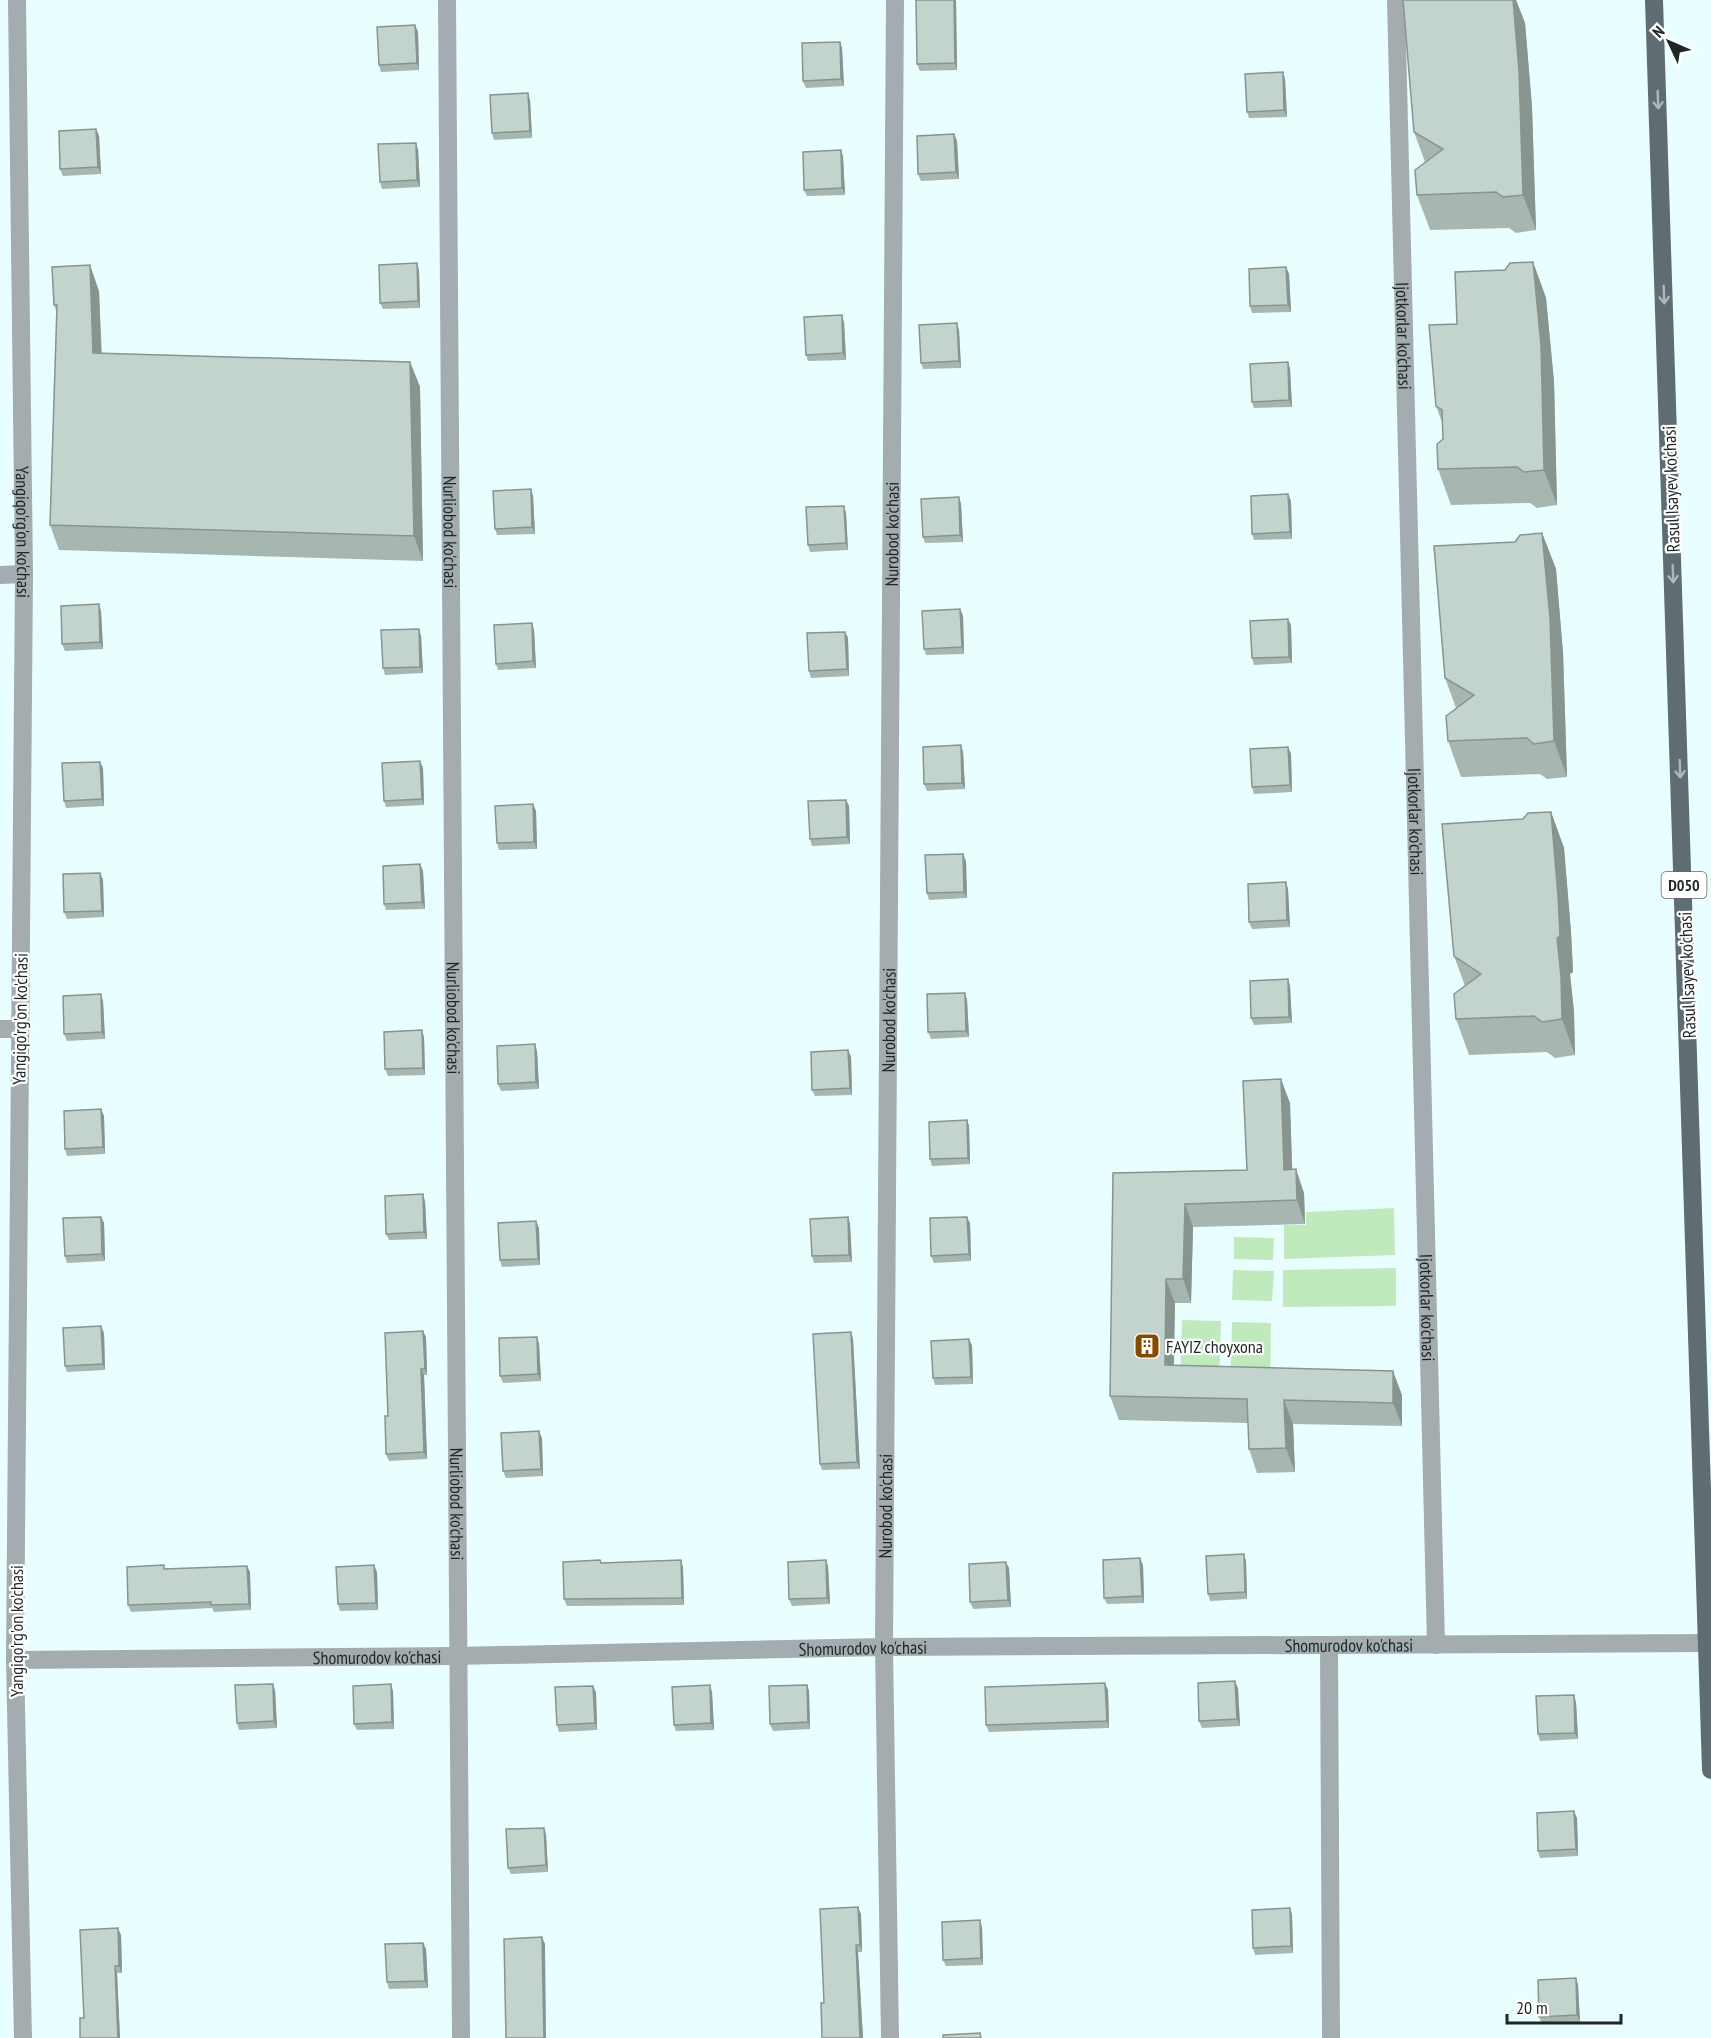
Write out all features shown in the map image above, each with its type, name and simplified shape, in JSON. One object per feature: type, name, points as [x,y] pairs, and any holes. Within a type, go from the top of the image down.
[{"type":"main road","name":"Rasul Isayev ko'chasi","points":[[1654,0],[1709,1643],[1711,1770]]},
{"type":"street","name":"Yangiqo'rg'on ko'chasi","points":[[17,0],[24,574],[15,1659],[23,2038]]},
{"type":"street","name":"Nurliobod ko'chasi","points":[[447,0],[456,1656],[461,2038]]},
{"type":"street","name":"Nurobod ko'chasi","points":[[890,2038],[884,1647],[895,0]]},
{"type":"street","name":"Ijotkorlar ko'chasi","points":[[1396,0],[1436,1645]]},
{"type":"street","points":[[0,575],[24,574]]},
{"type":"street","points":[[0,1029],[20,1029]]},
{"type":"street","name":"Shomurodov ko'chasi","points":[[15,1659],[456,1656],[884,1647],[1709,1643]]},
{"type":"street","points":[[1329,1645],[1331,2038]]},
{"type":"green space","points":[[1394,1208],[1395,1255],[1284,1259],[1284,1225],[1306,1225],[1306,1212]]},
{"type":"green space","points":[[1234,1237],[1274,1238],[1273,1260],[1234,1259]]},
{"type":"green space","points":[[1396,1268],[1396,1306],[1283,1307],[1283,1270]]},
{"type":"green space","points":[[1233,1270],[1274,1271],[1272,1301],[1232,1300]]},
{"type":"green space","points":[[1182,1320],[1221,1321],[1219,1386],[1180,1385]]},
{"type":"green space","points":[[1232,1322],[1271,1323],[1270,1388],[1230,1387]]},
{"type":"building","points":[[916,0],[954,0],[955,63],[917,64]]},
{"type":"building","points":[[1403,0],[1513,0],[1519,71],[1523,195],[1503,197],[1496,192],[1417,195],[1415,170],[1443,149],[1414,132]]},
{"type":"building","points":[[415,25],[417,63],[379,65],[377,27]]},
{"type":"building","points":[[840,42],[841,79],[803,81],[802,43]]},
{"type":"building","points":[[1283,72],[1284,110],[1247,112],[1245,74]]},
{"type":"building","points":[[528,93],[530,131],[492,133],[490,95]]},
{"type":"building","points":[[96,129],[98,167],[60,169],[59,131]]},
{"type":"building","points":[[954,134],[956,172],[918,174],[917,136]]},
{"type":"building","points":[[416,143],[417,180],[380,182],[378,144]]},
{"type":"building","points":[[841,150],[842,188],[804,190],[803,152]]},
{"type":"building","points":[[1533,262],[1541,346],[1544,470],[1524,472],[1517,467],[1438,469],[1437,444],[1443,439],[1442,410],[1436,406],[1429,325],[1457,324],[1455,272],[1505,270],[1510,263]]},
{"type":"building","points":[[417,263],[418,301],[380,303],[379,265]]},
{"type":"building","points":[[90,265],[93,353],[410,362],[414,536],[50,525],[57,305],[54,305],[52,267]]},
{"type":"building","points":[[1286,267],[1288,305],[1250,306],[1249,269]]},
{"type":"building","points":[[842,315],[843,353],[806,355],[804,317]]},
{"type":"building","points":[[957,323],[959,361],[921,363],[919,325]]},
{"type":"building","points":[[1288,362],[1289,400],[1252,402],[1250,364]]},
{"type":"building","points":[[531,489],[532,527],[495,529],[493,491]]},
{"type":"building","points":[[1288,494],[1290,532],[1252,534],[1251,496]]},
{"type":"building","points":[[959,497],[960,535],[923,537],[921,499]]},
{"type":"building","points":[[844,506],[846,543],[808,545],[806,507]]},
{"type":"building","points":[[1542,533],[1550,618],[1554,741],[1534,744],[1527,738],[1448,741],[1446,716],[1474,695],[1445,678],[1434,546],[1515,542],[1520,535]]},
{"type":"building","points":[[99,604],[100,642],[62,644],[61,606]]},
{"type":"building","points":[[960,609],[962,647],[924,649],[922,611]]},
{"type":"building","points":[[1288,619],[1289,657],[1252,658],[1250,621]]},
{"type":"building","points":[[532,623],[533,661],[496,664],[494,625]]},
{"type":"building","points":[[419,629],[420,667],[383,668],[381,630]]},
{"type":"building","points":[[845,632],[847,669],[809,671],[807,633]]},
{"type":"building","points":[[961,745],[962,783],[924,784],[923,747]]},
{"type":"building","points":[[1288,747],[1290,785],[1252,787],[1250,749]]},
{"type":"building","points":[[420,761],[422,799],[384,801],[382,763]]},
{"type":"building","points":[[100,762],[102,799],[64,801],[62,763]]},
{"type":"building","points":[[846,800],[847,837],[810,839],[808,801]]},
{"type":"building","points":[[533,804],[534,842],[497,843],[495,806]]},
{"type":"building","points":[[1551,812],[1558,896],[1560,936],[1557,938],[1562,1019],[1542,1022],[1534,1016],[1456,1019],[1454,994],[1481,974],[1454,956],[1442,824],[1523,819],[1528,813]]},
{"type":"building","points":[[963,854],[964,892],[927,893],[925,855]]},
{"type":"building","points":[[420,864],[422,902],[384,904],[383,866]]},
{"type":"building","points":[[100,873],[102,911],[64,912],[63,874]]},
{"type":"building","points":[[1286,882],[1287,920],[1249,922],[1248,884]]},
{"type":"building","points":[[1288,979],[1289,1017],[1251,1018],[1250,981]]},
{"type":"building","points":[[965,993],[966,1031],[928,1032],[927,994]]},
{"type":"building","points":[[101,994],[102,1032],[64,1034],[63,996]]},
{"type":"building","points":[[422,1030],[423,1068],[385,1069],[384,1032]]},
{"type":"building","points":[[535,1044],[536,1082],[498,1084],[497,1046]]},
{"type":"building","points":[[848,1050],[850,1088],[812,1090],[811,1052]]},
{"type":"building","points":[[1281,1079],[1284,1170],[1296,1169],[1297,1200],[1185,1204],[1183,1279],[1166,1279],[1165,1365],[1393,1371],[1393,1403],[1284,1400],[1286,1448],[1249,1449],[1247,1399],[1110,1396],[1113,1173],[1247,1170],[1243,1081]]},
{"type":"building","points":[[101,1109],[103,1147],[65,1149],[64,1111]]},
{"type":"building","points":[[967,1120],[968,1158],[930,1159],[929,1122]]},
{"type":"building","points":[[423,1194],[424,1232],[386,1234],[385,1196]]},
{"type":"building","points":[[101,1217],[102,1254],[65,1256],[63,1218]]},
{"type":"building","points":[[848,1217],[849,1255],[812,1256],[810,1219]]},
{"type":"building","points":[[967,1217],[969,1254],[931,1256],[930,1218]]},
{"type":"building","points":[[536,1221],[538,1259],[500,1260],[498,1223]]},
{"type":"building","points":[[101,1326],[103,1364],[65,1366],[63,1328]]},
{"type":"building","points":[[423,1331],[425,1369],[421,1369],[424,1452],[386,1454],[385,1416],[388,1416],[385,1333]]},
{"type":"building","points":[[851,1332],[857,1462],[820,1464],[813,1334]]},
{"type":"building","points":[[537,1337],[538,1374],[500,1376],[499,1338]]},
{"type":"building","points":[[969,1339],[971,1377],[933,1378],[931,1341]]},
{"type":"building","points":[[539,1431],[541,1469],[503,1471],[501,1433]]},
{"type":"building","points":[[1244,1554],[1245,1592],[1208,1594],[1206,1556]]},
{"type":"building","points":[[1140,1558],[1142,1596],[1104,1598],[1103,1560]]},
{"type":"building","points":[[600,1560],[601,1563],[681,1560],[682,1598],[564,1599],[563,1562]]},
{"type":"building","points":[[826,1560],[827,1598],[789,1599],[788,1562]]},
{"type":"building","points":[[1006,1562],[1008,1600],[970,1602],[969,1564]]},
{"type":"building","points":[[164,1565],[164,1569],[247,1566],[249,1604],[211,1605],[211,1602],[128,1605],[127,1567]]},
{"type":"building","points":[[374,1565],[376,1603],[338,1604],[336,1567]]},
{"type":"building","points":[[1235,1681],[1237,1719],[1199,1721],[1198,1683]]},
{"type":"building","points":[[1105,1683],[1107,1721],[986,1725],[985,1687]]},
{"type":"building","points":[[273,1684],[274,1721],[237,1723],[235,1685]]},
{"type":"building","points":[[391,1684],[392,1722],[354,1724],[353,1686]]},
{"type":"building","points":[[710,1685],[711,1723],[674,1725],[672,1687]]},
{"type":"building","points":[[807,1685],[808,1722],[770,1724],[769,1686]]},
{"type":"building","points":[[593,1686],[595,1723],[557,1725],[555,1687]]},
{"type":"building","points":[[1574,1695],[1575,1733],[1538,1734],[1536,1696]]},
{"type":"building","points":[[1574,1811],[1576,1849],[1538,1851],[1537,1813]]},
{"type":"building","points":[[544,1828],[546,1865],[508,1868],[506,1829]]},
{"type":"building","points":[[858,1907],[860,1945],[856,1945],[860,2038],[822,2038],[821,2003],[824,2003],[820,1909]]},
{"type":"building","points":[[1290,1908],[1291,1946],[1253,1948],[1252,1910]]},
{"type":"building","points":[[980,1920],[981,1958],[943,1960],[942,1922]]},
{"type":"building","points":[[118,1928],[119,1966],[115,1966],[118,2038],[80,2038],[80,2018],[84,2018],[80,1930]]},
{"type":"building","points":[[542,1937],[544,2038],[506,2038],[504,1939]]},
{"type":"building","points":[[423,1943],[425,1981],[387,1982],[385,1944]]},
{"type":"building","points":[[1576,1978],[1577,2015],[1539,2017],[1538,1980]]},
{"type":"building","points":[[980,2033],[981,2038],[943,2038],[943,2035]]},
{"type":"place","name":"FAYIZ choyxona","points":[[1147,1346]]}]
